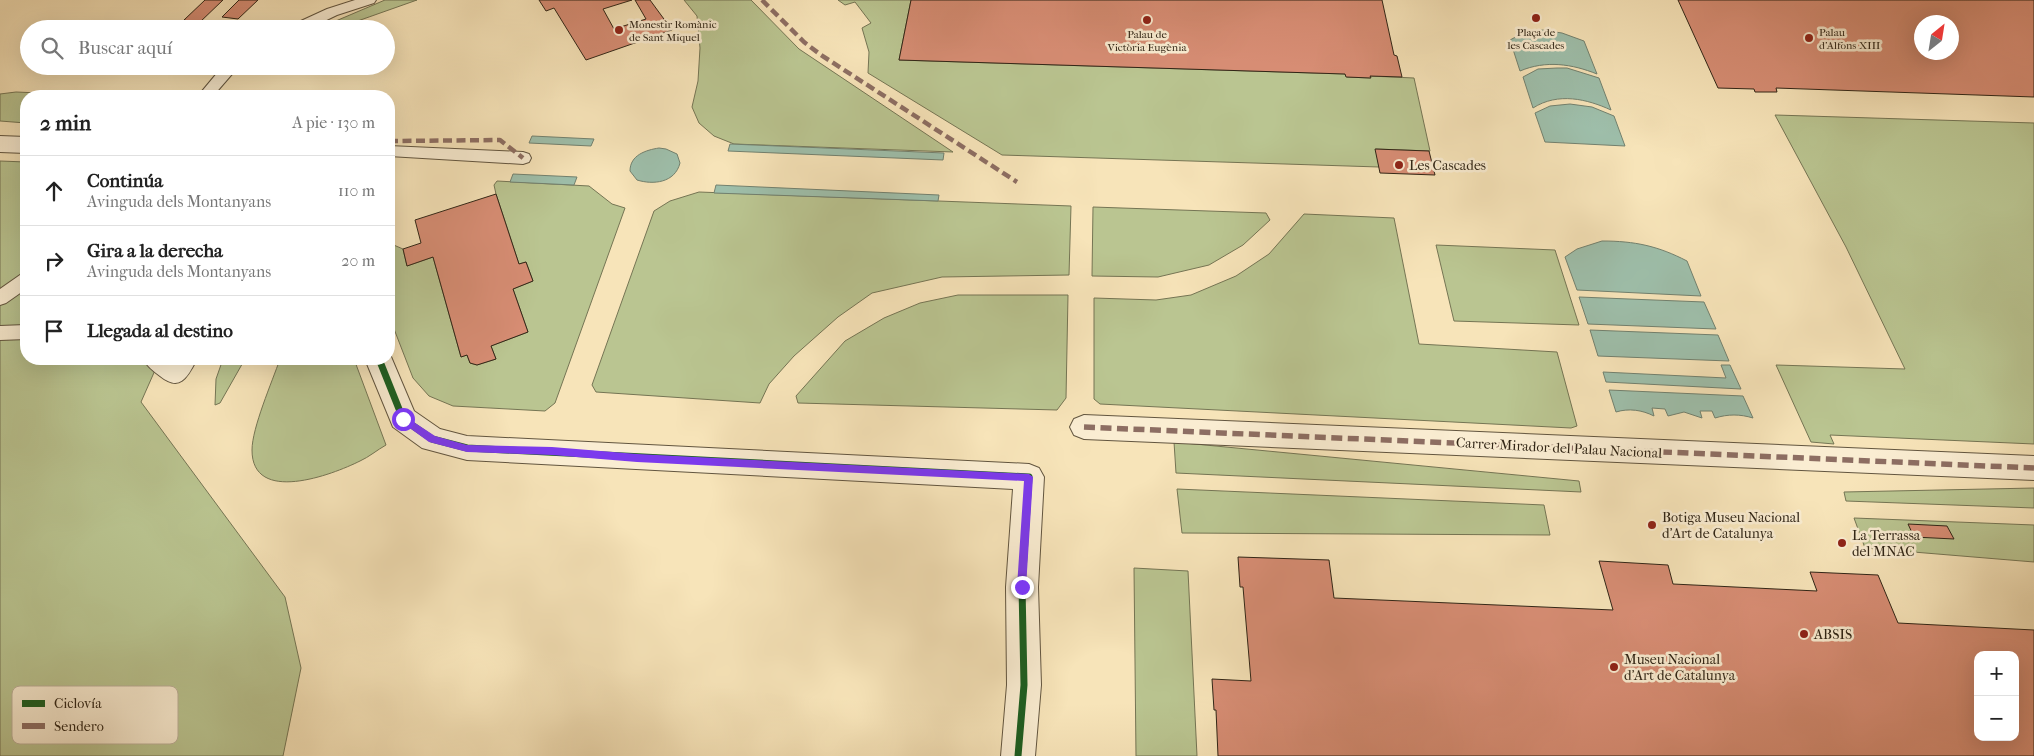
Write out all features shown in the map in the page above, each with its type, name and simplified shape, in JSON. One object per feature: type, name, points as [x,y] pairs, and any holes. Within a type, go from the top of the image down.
[{"type":"street","points":[[0,144],[20,145]]},
{"type":"street","points":[[381,365],[403,419],[432,439],[467,448],[1029,477],[1022,587],[1024,685],[1018,756]]},
{"type":"street","name":"Carrer Mirador del Palau Nacional","points":[[1084,427],[2034,468]]},
{"type":"lane","points":[[315,20],[332,12],[369,0]]},
{"type":"lane","points":[[210,90],[224,75]]},
{"type":"lane","points":[[395,151],[523,158]]},
{"type":"lane","points":[[0,298],[20,284]]},
{"type":"lane","points":[[0,333],[20,332]]},
{"type":"lane","points":[[160,365],[175,377],[184,365]]},
{"type":"green space","points":[[385,0],[417,0],[360,20],[338,20]]},
{"type":"green space","points":[[684,0],[751,0],[799,49],[953,152],[734,144],[714,136],[699,123],[692,107],[698,81],[700,48],[697,16]]},
{"type":"green space","points":[[838,0],[911,0],[899,60],[1345,74],[1347,77],[1414,78],[1430,151],[1376,149],[1379,167],[1002,155],[868,73],[869,52],[862,28],[871,23],[855,2],[845,5]]},
{"type":"green space","points":[[20,92],[20,123],[0,121],[0,94]]},
{"type":"green space","points":[[1775,115],[2034,123],[2034,444],[1830,435],[1834,444],[1811,442],[1776,365],[1905,369],[1846,247]]},
{"type":"green space","points":[[0,161],[20,162],[20,365],[157,365],[141,402],[285,597],[301,668],[283,756],[0,756]]},
{"type":"green space","points":[[497,181],[589,186],[612,204],[625,208],[555,403],[545,411],[453,406],[429,396],[413,378],[395,332],[395,246],[403,249],[407,266],[433,257],[461,357],[467,355],[470,363],[477,365],[496,359],[491,346],[528,332],[513,289],[533,281],[526,262],[519,264],[494,185]]},
{"type":"green space","points":[[699,192],[1071,206],[1069,275],[942,277],[872,293],[838,317],[794,356],[769,384],[760,403],[596,392],[592,385],[654,211],[670,201]]},
{"type":"green space","points":[[1093,207],[1266,213],[1270,220],[1243,245],[1209,265],[1158,277],[1092,276]]},
{"type":"green space","points":[[1304,214],[1394,218],[1419,344],[1557,352],[1577,426],[1571,428],[1100,404],[1094,399],[1094,298],[1156,300],[1191,295],[1236,276],[1269,254]]},
{"type":"green space","points":[[1436,245],[1555,250],[1579,325],[1454,321]]},
{"type":"green space","points":[[958,295],[1068,295],[1066,398],[1057,410],[798,403],[796,396],[845,341],[884,318],[920,303]]},
{"type":"green space","points":[[221,365],[242,365],[220,403],[215,405],[216,379]]},
{"type":"green space","points":[[278,365],[356,365],[386,445],[367,458],[331,473],[296,481],[279,481],[265,477],[255,467],[252,450],[259,418]]},
{"type":"green space","points":[[1174,442],[1579,481],[1581,492],[1176,473]]},
{"type":"green space","points":[[2034,488],[2034,508],[1846,501],[1844,492]]},
{"type":"green space","points":[[1177,489],[1544,505],[1550,535],[1182,533]]},
{"type":"green space","points":[[1854,518],[2034,525],[2034,562],[1865,548]]},
{"type":"green space","points":[[1134,568],[1188,571],[1197,756],[1136,756]]},
{"type":"shaded area","points":[[1542,30],[1562,33],[1584,41],[1597,74],[1569,66],[1549,64],[1520,71],[1510,40],[1525,32]]},
{"type":"shaded area","points":[[1567,68],[1599,78],[1611,110],[1582,100],[1572,99],[1552,100],[1533,108],[1523,77],[1538,69]]},
{"type":"shaded area","points":[[1570,104],[1592,107],[1614,116],[1625,146],[1545,142],[1535,113],[1550,106]]},
{"type":"shaded area","points":[[532,136],[594,139],[591,146],[529,143]]},
{"type":"shaded area","points":[[730,144],[944,153],[943,160],[728,151]]},
{"type":"shaded area","points":[[659,148],[677,154],[680,163],[677,170],[663,181],[643,182],[637,180],[630,171],[633,161],[644,152]]},
{"type":"shaded area","points":[[513,174],[577,177],[574,185],[510,182]]},
{"type":"shaded area","points":[[716,185],[939,195],[938,201],[714,193]]},
{"type":"shaded area","points":[[1602,241],[1646,245],[1687,261],[1701,296],[1577,290],[1565,257],[1577,249]]},
{"type":"shaded area","points":[[1579,297],[1704,302],[1716,329],[1588,324]]},
{"type":"shaded area","points":[[1590,330],[1718,335],[1729,361],[1598,356]]},
{"type":"shaded area","points":[[1721,365],[1730,365],[1741,389],[1606,382],[1603,372],[1726,378]]},
{"type":"shaded area","points":[[1609,390],[1743,396],[1753,418],[1734,415],[1715,418],[1712,411],[1700,411],[1702,418],[1684,412],[1668,416],[1665,409],[1652,408],[1654,416],[1635,410],[1616,412]]},
{"type":"building","points":[[205,0],[223,0],[202,20],[184,20]]},
{"type":"building","points":[[239,0],[258,0],[238,19],[222,17]]},
{"type":"building","name":"Monestir Romànic de Sant Miquel","points":[[539,0],[632,0],[603,9],[614,29],[646,19],[635,0],[650,0],[672,30],[586,60],[554,8],[546,11]]},
{"type":"building","name":"Palau de Victòria Eugènia","points":[[911,0],[1382,0],[1394,55],[1397,56],[1402,77],[1370,76],[1371,78],[1346,77],[1345,74],[899,60]]},
{"type":"building","name":"Palau d'Alfons XIII","points":[[1678,0],[2034,0],[2034,97],[1776,88],[1777,92],[1755,92],[1754,89],[1718,88]]},
{"type":"building","points":[[1375,149],[1429,151],[1435,175],[1380,173]]},
{"type":"building","points":[[496,194],[519,264],[526,262],[533,281],[513,289],[528,332],[491,346],[496,359],[477,365],[470,363],[467,355],[461,357],[433,257],[407,266],[403,249],[421,243],[415,220]]},
{"type":"building","points":[[1908,524],[1947,526],[1954,539],[1914,537]]},
{"type":"building","name":"Museu Nacional d'Art de Catalunya","points":[[1238,557],[1329,560],[1334,598],[1613,610],[1599,561],[1668,565],[1673,584],[1817,591],[1810,572],[1878,575],[1898,623],[2034,630],[2034,756],[1218,756],[1216,710],[1214,710],[1212,679],[1251,681],[1243,587],[1240,587]]},
{"type":"marked path","points":[[762,0],[804,42],[821,55],[1017,182]]},
{"type":"marked path","points":[[395,141],[500,140],[523,158]]},
{"type":"marked path","points":[[1084,427],[2034,468]]},
{"type":"cycle path","points":[[381,365],[403,419],[432,439],[467,448],[1029,477],[1022,587],[1024,685],[1018,756]]},
{"type":"place","name":"Plaça de les Cascades","points":[[1536,18]]},
{"type":"place","name":"Palau de Victòria Eugènia","points":[[1147,20]]},
{"type":"place","name":"Monestir Romànic de Sant Miquel","points":[[619,30]]},
{"type":"place","name":"Palau d'Alfons XIII","points":[[1809,38]]},
{"type":"place","name":"Les Cascades","points":[[1399,165]]},
{"type":"place","name":"Botiga Museu Nacional d'Art de Catalunya","points":[[1652,525]]},
{"type":"place","name":"La Terrassa del MNAC","points":[[1842,543]]},
{"type":"place","name":"ABSIS","points":[[1804,634]]},
{"type":"place","name":"Museu Nacional d'Art de Catalunya","points":[[1614,667]]},
{"type":"route","points":[[403,419],[432,439],[467,448],[1029,477],[1022,587]]}]
